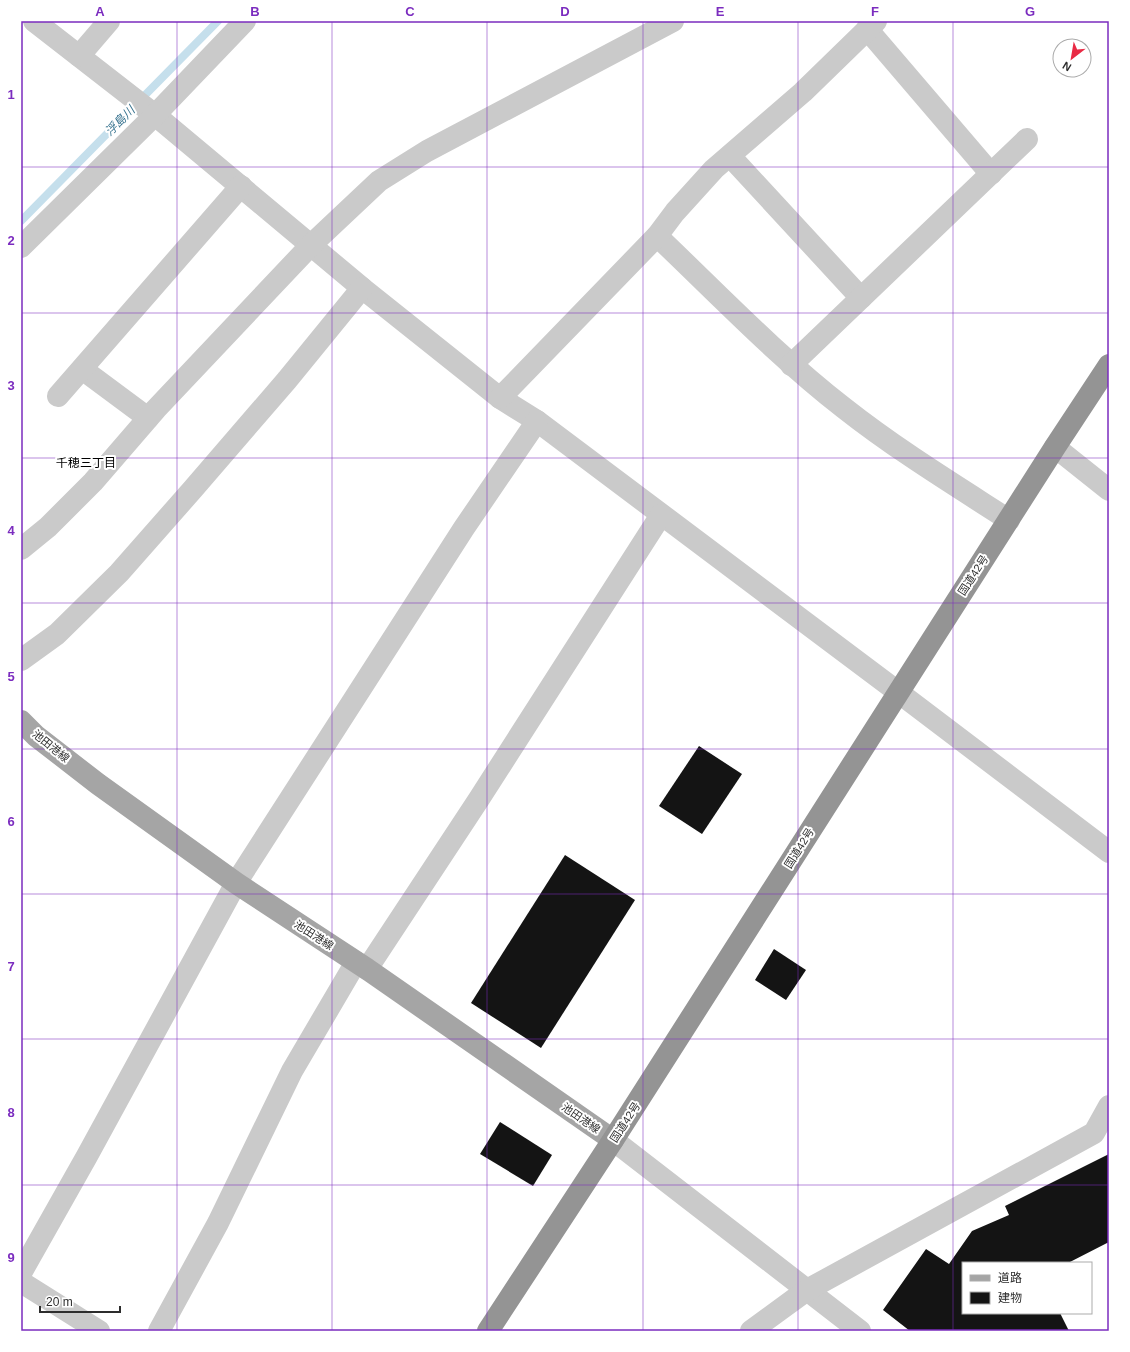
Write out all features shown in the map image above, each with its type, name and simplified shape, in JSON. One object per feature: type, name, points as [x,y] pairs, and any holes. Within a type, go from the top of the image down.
[{"type":"highway","name":"国道42号","points":[[488,1331],[613,1140],[898,692],[1109,365]]},
{"type":"main road","name":"池田港線","points":[[21,721],[36,736],[98,784],[236,883],[362,966],[613,1140]]},
{"type":"street","points":[[34,21],[155,115],[362,288],[500,398],[537,421],[1109,852]]},
{"type":"street","points":[[79,56],[109,21]]},
{"type":"street","points":[[21,247],[155,115],[245,21]]},
{"type":"street","points":[[21,549],[48,527],[93,482],[148,418],[311,244],[379,181],[415,158],[673,21]]},
{"type":"street","points":[[500,398],[657,236],[675,212],[714,169],[803,92],[871,25],[991,174]]},
{"type":"street","points":[[791,365],[1027,139]]},
{"type":"street","points":[[730,156],[861,298]]},
{"type":"street","points":[[58,396],[241,186]]},
{"type":"street","points":[[657,236],[791,365],[843,408],[882,438],[1009,520]]},
{"type":"street","points":[[21,660],[57,634],[119,574],[238,438],[362,288]]},
{"type":"street","points":[[82,369],[148,418]]},
{"type":"street","points":[[21,1273],[91,1149],[236,883],[464,528],[537,421]]},
{"type":"street","points":[[1055,447],[1109,490]]},
{"type":"street","points":[[159,1331],[218,1223],[292,1071],[362,966],[479,799],[662,515]]},
{"type":"street","points":[[751,1331],[807,1290],[1094,1133],[1109,1106]]},
{"type":"street","points":[[613,1140],[860,1331]]},
{"type":"street","points":[[21,1282],[99,1331]]},
{"type":"building","points":[[699,746],[742,774],[702,834],[659,806]]},
{"type":"building","points":[[565,855],[635,900],[541,1048],[471,1003]]},
{"type":"building","points":[[774,949],[806,970],[786,1000],[755,980]]},
{"type":"building","points":[[500,1122],[552,1155],[533,1186],[480,1154]]},
{"type":"building","points":[[1109,1154],[1109,1242],[1070,1262],[962,1262],[962,1314],[1060,1314],[1069,1331],[910,1331],[883,1310],[926,1249],[949,1264],[972,1231],[1009,1215],[1005,1206]]},
{"type":"waterway","name":"浮島川","points":[[21,221],[218,21]]},
{"type":"district","name":"千穂三丁目","points":[[86,463]]}]
